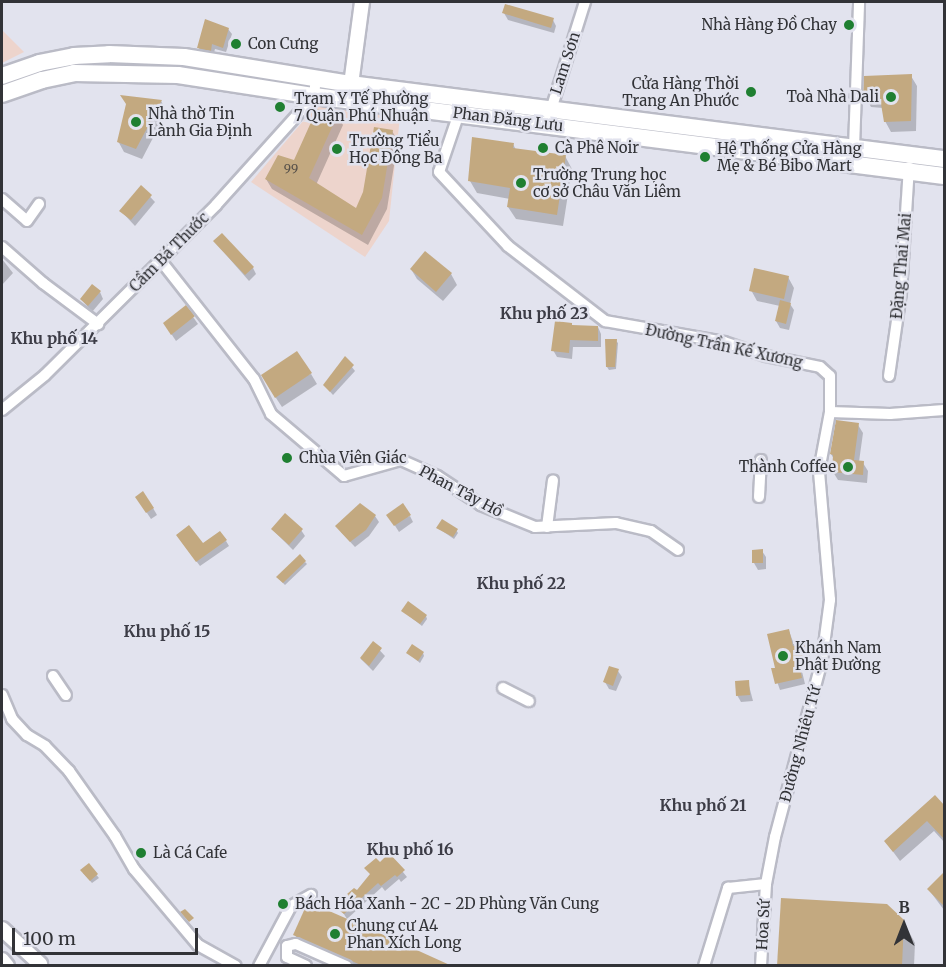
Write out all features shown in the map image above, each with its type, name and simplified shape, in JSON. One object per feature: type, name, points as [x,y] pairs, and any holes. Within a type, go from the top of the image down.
[{"type":"main road","name":"Phan Đăng Lưu","points":[[2,76],[39,63],[74,56],[109,54],[184,57],[316,78],[350,92],[459,112],[549,116],[854,148],[910,163],[945,176]]},
{"type":"main road","name":"Phan Đăng Lưu","points":[[2,94],[74,72],[113,71],[178,75],[314,96],[350,92],[910,163],[945,159]]},
{"type":"street","points":[[350,92],[362,2]]},
{"type":"street","name":"Lam Sơn","points":[[549,116],[585,2]]},
{"type":"street","points":[[854,148],[859,2]]},
{"type":"street","points":[[314,96],[316,78]]},
{"type":"street","name":"Cầm Bá Thước","points":[[2,410],[45,375],[161,261],[216,205],[314,96]]},
{"type":"street","name":"Đường Trần Kế Xương","points":[[459,112],[439,172],[508,246],[605,321],[724,342],[766,356],[820,367],[830,376],[830,412]]},
{"type":"street","name":"Đặng Thai Mai","points":[[889,376],[901,293],[910,163]]},
{"type":"street","points":[[2,199],[27,221],[39,204]]},
{"type":"street","points":[[2,247],[43,283],[98,324]]},
{"type":"street","name":"Phan Tây Hồ","points":[[161,261],[254,379],[271,414],[344,476],[401,460],[437,476],[481,505],[535,527],[616,523],[651,531],[678,550]]},
{"type":"street","points":[[830,412],[890,414],[945,410]]},
{"type":"street","name":"Đường Nhiêu Tứ","points":[[766,884],[775,837],[822,660],[830,607],[819,471],[830,412]]},
{"type":"street","points":[[759,497],[761,460]]},
{"type":"street","points":[[547,527],[553,480]]},
{"type":"street","points":[[53,676],[66,695]]},
{"type":"street","points":[[502,688],[530,701]]},
{"type":"street","points":[[2,695],[12,719],[27,735],[45,746],[69,771],[115,836],[134,869],[198,945],[236,966]]},
{"type":"street","points":[[704,966],[728,888],[766,884]]},
{"type":"street","name":"Hoa Sứ","points":[[761,966],[766,884]]},
{"type":"street","points":[[259,966],[291,906],[311,895]]},
{"type":"street","points":[[2,929],[37,965]]},
{"type":"street","points":[[272,939],[287,946],[296,944],[333,963],[346,966]]},
{"type":"street","points":[[287,946],[287,957],[306,966]]},
{"type":"street","points":[[2,960],[7,966]]},
{"type":"shaded area","points":[[2,30],[24,52],[2,63]]},
{"type":"shaded area","name":"Trường Tiểu Học Đông Ba","points":[[316,106],[400,116],[389,221],[365,257],[251,182]]},
{"type":"building","points":[[505,4],[554,18],[551,28],[502,13]]},
{"type":"building","points":[[205,19],[229,28],[223,48],[212,44],[211,51],[197,48]]},
{"type":"building","name":"Toà Nhà Dali","points":[[912,74],[911,121],[884,122],[880,98],[863,97],[864,76]]},
{"type":"building","name":"Nhà thờ Tin Lành Gia Định","points":[[120,95],[162,100],[136,149],[117,142],[126,104]]},
{"type":"building","points":[[317,109],[338,114],[309,178],[356,208],[363,192],[374,127],[393,130],[382,198],[362,235],[265,179],[278,155],[294,160]]},
{"type":"building","points":[[472,137],[514,143],[513,148],[566,155],[557,215],[507,207],[510,188],[468,181]]},
{"type":"building","points":[[141,185],[152,195],[131,220],[119,211]]},
{"type":"building","points":[[222,233],[254,267],[245,275],[213,241]]},
{"type":"building","points":[[425,251],[452,273],[436,292],[410,269]]},
{"type":"building","points":[[754,268],[789,276],[784,299],[749,291]]},
{"type":"building","points":[[92,284],[101,291],[88,306],[80,299]]},
{"type":"building","points":[[780,300],[791,303],[786,324],[775,321]]},
{"type":"building","points":[[186,305],[195,316],[171,335],[163,323]]},
{"type":"building","points":[[555,321],[572,323],[572,325],[598,326],[598,341],[570,340],[569,353],[551,351]]},
{"type":"building","points":[[605,339],[617,339],[615,367],[606,367]]},
{"type":"building","points":[[297,351],[312,373],[275,398],[261,375]]},
{"type":"building","points":[[345,356],[354,365],[330,392],[323,385]]},
{"type":"building","points":[[836,420],[859,423],[854,460],[864,461],[863,475],[832,472],[833,455],[830,454]]},
{"type":"building","points":[[143,491],[154,508],[146,513],[135,497]]},
{"type":"building","points":[[360,503],[376,515],[366,530],[350,542],[335,526]]},
{"type":"building","points":[[403,503],[411,515],[394,526],[386,515]]},
{"type":"building","points":[[285,513],[303,529],[289,545],[271,529]]},
{"type":"building","points":[[442,519],[458,529],[453,537],[436,528]]},
{"type":"building","points":[[189,525],[203,543],[220,531],[227,540],[196,562],[176,535]]},
{"type":"building","points":[[763,549],[763,563],[752,563],[752,550]]},
{"type":"building","points":[[300,554],[306,561],[283,583],[276,577]]},
{"type":"building","points":[[408,601],[427,615],[420,624],[401,611]]},
{"type":"building","points":[[789,629],[793,646],[806,643],[810,658],[798,660],[802,678],[775,684],[771,668],[775,668],[767,634]]},
{"type":"building","points":[[373,641],[382,648],[369,666],[360,658]]},
{"type":"building","points":[[412,644],[424,652],[418,661],[406,653]]},
{"type":"building","points":[[609,666],[619,669],[613,686],[603,682]]},
{"type":"building","points":[[749,680],[750,695],[736,696],[735,681]]},
{"type":"building","points":[[935,795],[945,806],[945,840],[927,821],[893,852],[884,841]]},
{"type":"building","points":[[389,853],[405,870],[381,886],[378,883],[344,914],[340,911],[350,898],[347,894],[354,888],[357,890],[370,874],[364,868],[376,858],[380,862]]},
{"type":"building","points":[[89,863],[98,874],[90,881],[80,870]]},
{"type":"building","points":[[945,871],[945,907],[927,889]]},
{"type":"building","points":[[781,898],[887,904],[904,920],[902,966],[777,966]]},
{"type":"building","name":"Chung cư A4 Phan Xích Long","points":[[311,903],[452,966],[363,966],[293,935],[306,906]]},
{"type":"building","points":[[185,909],[194,918],[189,922],[180,912]]},
{"type":"place","name":"Nhà Hàng Đồ Chay","points":[[849,25]]},
{"type":"place","name":"Con Cưng","points":[[236,44]]},
{"type":"place","name":"Cửa Hàng Thời Trang An Phước","points":[[751,92]]},
{"type":"place","name":"Toà Nhà Dali","points":[[891,97]]},
{"type":"place","name":"Trạm Y Tế Phường 7 Quận Phú Nhuận","points":[[280,107]]},
{"type":"place","name":"Nhà thờ Tin Lành Gia Định","points":[[136,122]]},
{"type":"place","name":"Cà Phê Noir","points":[[543,148]]},
{"type":"place","name":"Trường Tiểu Học Đông Ba","points":[[337,149]]},
{"type":"place","name":"Hệ Thống Cửa Hàng Mẹ & Bé Bibo Mart","points":[[705,157]]},
{"type":"place","name":"Trường Trung học cơ sở Châu Văn Liêm","points":[[521,183]]},
{"type":"place","name":"Chùa Viên Giác","points":[[287,458]]},
{"type":"place","name":"Thành Coffee","points":[[848,467]]},
{"type":"place","name":"Khánh Nam Phật Đường","points":[[783,656]]},
{"type":"place","name":"Là Cá Cafe","points":[[141,853]]},
{"type":"place","name":"Bách Hóa Xanh - 2C - 2D Phùng Văn Cung","points":[[283,904]]},
{"type":"place","name":"Chung cư A4 Phan Xích Long","points":[[335,934]]},
{"type":"district","name":"Khu phố 23","points":[[544,313]]},
{"type":"district","name":"Khu phố 14","points":[[54,338]]},
{"type":"district","name":"Khu phố 22","points":[[521,583]]},
{"type":"district","name":"Khu phố 15","points":[[167,631]]},
{"type":"district","name":"Khu phố 21","points":[[703,805]]},
{"type":"district","name":"Khu phố 16","points":[[410,849]]}]
